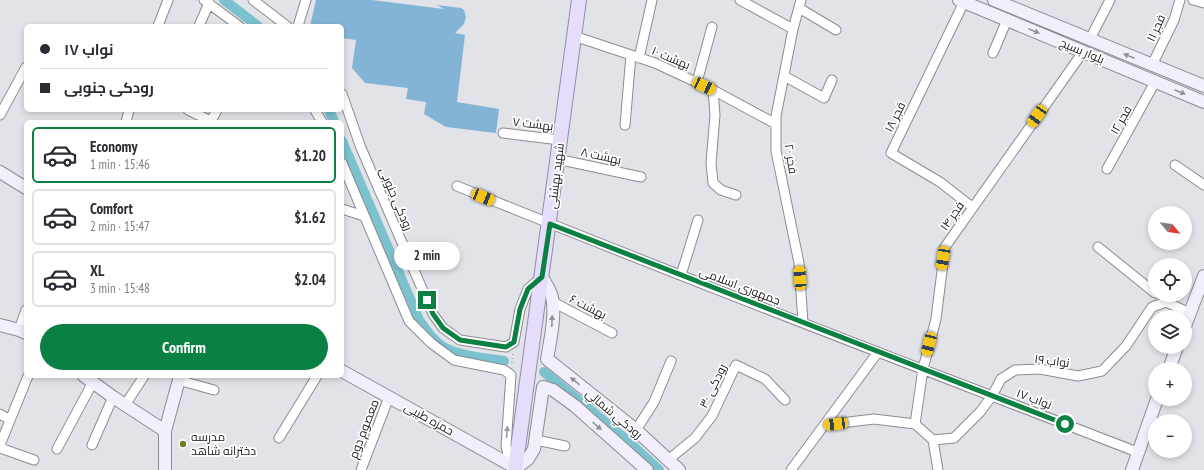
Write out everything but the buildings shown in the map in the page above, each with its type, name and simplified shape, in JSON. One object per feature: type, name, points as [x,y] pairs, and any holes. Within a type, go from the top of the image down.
[{"type":"main road","name":"شهید بهشتی","points":[[516,466],[550,224],[557,159],[579,0]]},
{"type":"street","points":[[159,24],[168,0]]},
{"type":"street","points":[[253,0],[283,24]]},
{"type":"street","points":[[299,24],[306,0]]},
{"type":"street","points":[[625,125],[635,57],[652,0]]},
{"type":"street","points":[[740,0],[793,29]]},
{"type":"street","name":"بلوار بسیج","points":[[994,0],[1204,86]]},
{"type":"street","points":[[1090,39],[1110,0]]},
{"type":"street","name":"فجر ۱۱","points":[[1152,65],[1174,20],[1180,0]]},
{"type":"street","points":[[1193,0],[1204,3]]},
{"type":"street","name":"بلوار بسیج","points":[[962,1],[1204,102]]},
{"type":"street","name":"فجر ۱۸","points":[[962,1],[891,153],[940,182],[972,207]]},
{"type":"street","points":[[200,24],[206,2],[236,24]]},
{"type":"street","points":[[800,4],[836,30]]},
{"type":"street","name":"فجر ۲۰","points":[[800,4],[793,29],[776,116],[776,150],[799,263],[804,323]]},
{"type":"street","points":[[993,53],[1007,20]]},
{"type":"street","points":[[697,82],[712,28]]},
{"type":"street","name":"بهشت ۱۰","points":[[574,36],[655,63],[697,82],[776,124]]},
{"type":"street","name":"فجر ۱۴","points":[[915,424],[923,369],[936,319],[945,247],[1083,52]]},
{"type":"street","points":[[0,115],[24,71]]},
{"type":"street","points":[[784,76],[824,98],[832,80]]},
{"type":"street","name":"فجر ۱۲","points":[[1108,170],[1155,82]]},
{"type":"street","points":[[712,90],[715,115],[711,163],[712,183],[720,190],[736,195]]},
{"type":"street","name":"رودکی جنوبی","points":[[344,100],[361,148],[433,314],[443,328],[460,340],[506,347],[514,342]]},
{"type":"street","points":[[192,112],[210,120]]},
{"type":"street","name":"بهشت ۷","points":[[503,133],[560,140]]},
{"type":"street","name":"بهشت ۸","points":[[557,159],[641,177]]},
{"type":"street","points":[[1175,165],[1204,185]]},
{"type":"street","points":[[344,168],[410,321],[431,343],[454,360],[504,370],[511,375],[506,446],[508,455],[516,466],[528,459],[532,454],[536,440],[565,446]]},
{"type":"street","points":[[0,172],[24,187]]},
{"type":"street","name":"جمهوری اسلامی","points":[[457,186],[550,224],[923,369]]},
{"type":"street","points":[[344,210],[364,216]]},
{"type":"street","points":[[682,275],[698,220]]},
{"type":"street","points":[[1098,247],[1148,287]]},
{"type":"street","points":[[1191,310],[1204,276]]},
{"type":"street","points":[[514,342],[520,309],[528,289],[542,277],[551,292],[553,302]]},
{"type":"street","name":"بهشت ۶","points":[[553,302],[612,332]]},
{"type":"street","name":"رودکي شمالي","points":[[553,302],[552,325],[547,359],[636,430],[679,470]]},
{"type":"street","points":[[1166,302],[1183,310]]},
{"type":"street","name":"نواب ۱۹","points":[[933,440],[954,438],[980,412],[992,396],[1001,379],[1015,370],[1040,369],[1078,376],[1102,371],[1126,346],[1152,307],[1166,302]]},
{"type":"street","points":[[0,325],[23,331]]},
{"type":"street","points":[[791,470],[878,352]]},
{"type":"street","points":[[636,430],[654,402],[671,361]]},
{"type":"street","name":"رودکی ۳۰","points":[[668,460],[695,438],[712,416],[736,365],[765,379],[785,400]]},
{"type":"street","name":"نواب ۱۷","points":[[923,369],[1138,452]]},
{"type":"street","name":"حمزه طیبی","points":[[344,372],[516,466]]},
{"type":"street","points":[[27,378],[0,447],[34,460]]},
{"type":"street","points":[[125,405],[143,378]]},
{"type":"street","points":[[165,470],[165,431],[179,378],[214,390]]},
{"type":"street","points":[[279,438],[316,378]]},
{"type":"street","points":[[57,449],[88,379],[113,398],[165,431]]},
{"type":"street","name":"رودکي شمالي","points":[[536,440],[543,387],[553,390],[575,406],[647,470]]},
{"type":"street","name":"معصوم دوم","points":[[361,470],[389,397]]},
{"type":"street","points":[[92,445],[113,398]]},
{"type":"street","points":[[1132,470],[1155,406]]},
{"type":"street","points":[[0,414],[10,420]]},
{"type":"street","points":[[824,425],[874,419],[915,424],[933,440],[938,470]]},
{"type":"path","points":[[511,375],[514,342]]},
{"type":"waterway","points":[[224,0],[255,24]]},
{"type":"waterway","points":[[330,112],[333,120]]},
{"type":"waterway","points":[[344,146],[419,320],[424,328],[437,342],[452,351],[474,357],[504,361]]},
{"type":"waterway","points":[[544,372],[622,436],[659,470]]},
{"type":"place","name":"مدرسه دخترانه شاهد","points":[[183,444]]},
{"type":"route","points":[[427,300],[433,314],[443,328],[460,340],[506,347],[514,342],[520,309],[528,289],[542,277],[550,224],[1065,424]]}]
